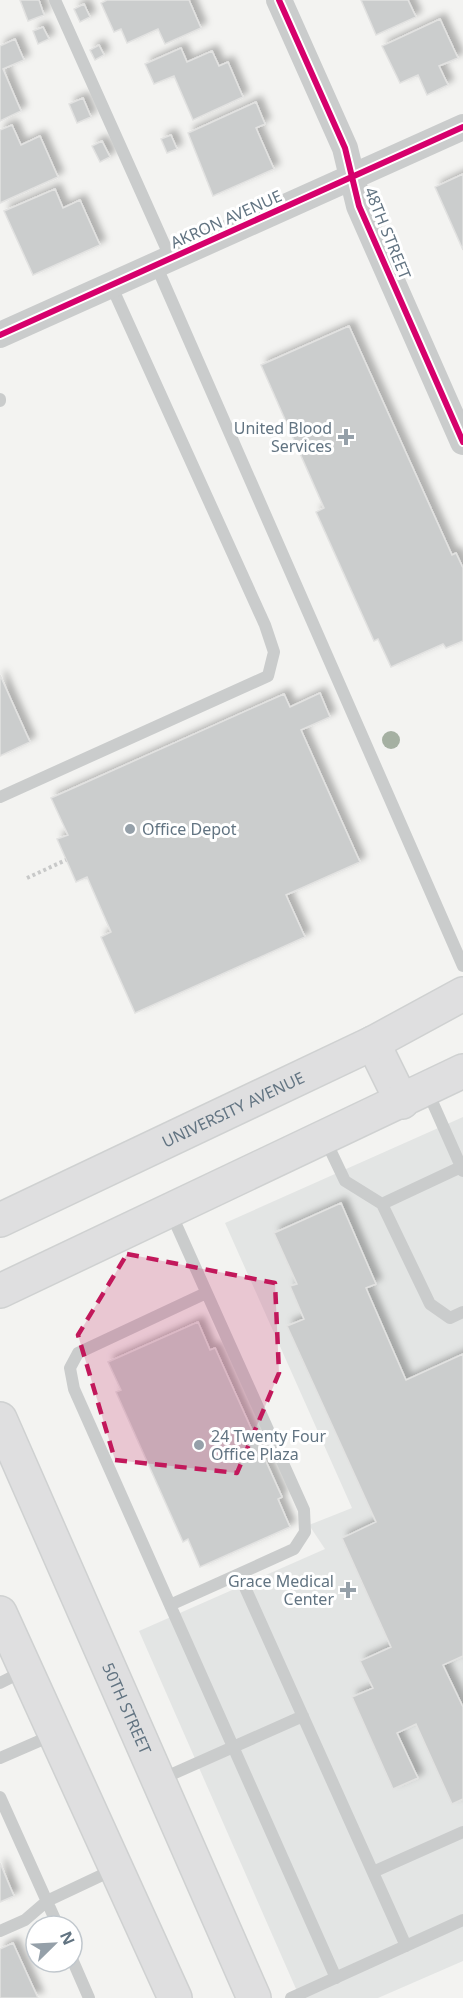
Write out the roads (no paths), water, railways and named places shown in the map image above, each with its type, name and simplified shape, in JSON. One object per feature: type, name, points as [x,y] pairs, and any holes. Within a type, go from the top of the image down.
[{"type":"main road","name":"UNIVERSITY AVENUE","points":[[0,1220],[373,1043],[463,994]]},
{"type":"main road","points":[[373,1043],[414,1096]]},
{"type":"main road","points":[[0,1291],[463,1071]]},
{"type":"main road","name":"50TH STREET","points":[[0,1419],[254,1998]]},
{"type":"main road","points":[[0,1613],[13,1676],[53,1735],[175,1998]]},
{"type":"street","name":"48TH STREET","points":[[279,0],[345,148],[359,206],[463,442]]},
{"type":"street","name":"AKRON AVENUE","points":[[0,335],[463,127]]},
{"type":"lane","points":[[55,0],[463,966]]},
{"type":"lane","points":[[0,797],[268,676],[274,652],[265,626],[111,285]]},
{"type":"lane","points":[[382,1204],[462,1168],[414,1096]]},
{"type":"lane","points":[[324,1138],[345,1181],[382,1204],[430,1304],[450,1318],[463,1312]]},
{"type":"lane","points":[[170,1211],[304,1510],[305,1532],[294,1549],[170,1605]]},
{"type":"lane","points":[[207,1293],[78,1353],[70,1368],[74,1389],[336,1978]]},
{"type":"lane","points":[[239,1574],[406,1946]]},
{"type":"lane","points":[[159,1780],[303,1716]]},
{"type":"lane","points":[[0,1758],[53,1735]]},
{"type":"lane","points":[[0,1797],[53,1914]]},
{"type":"lane","points":[[373,1872],[463,1832]]},
{"type":"lane","points":[[0,1931],[25,1920],[47,1901],[116,1869]]},
{"type":"lane","points":[[291,1998],[463,1920]]},
{"type":"lane","points":[[79,1974],[89,1998]]},
{"type":"place","name":"United Blood Services","points":[[346,437]]},
{"type":"place","name":"Office Depot","points":[[130,829]]},
{"type":"place","name":"24 Twenty Four Office Plaza","points":[[199,1445]]},
{"type":"place","name":"Grace Medical Center","points":[[348,1590]]}]
